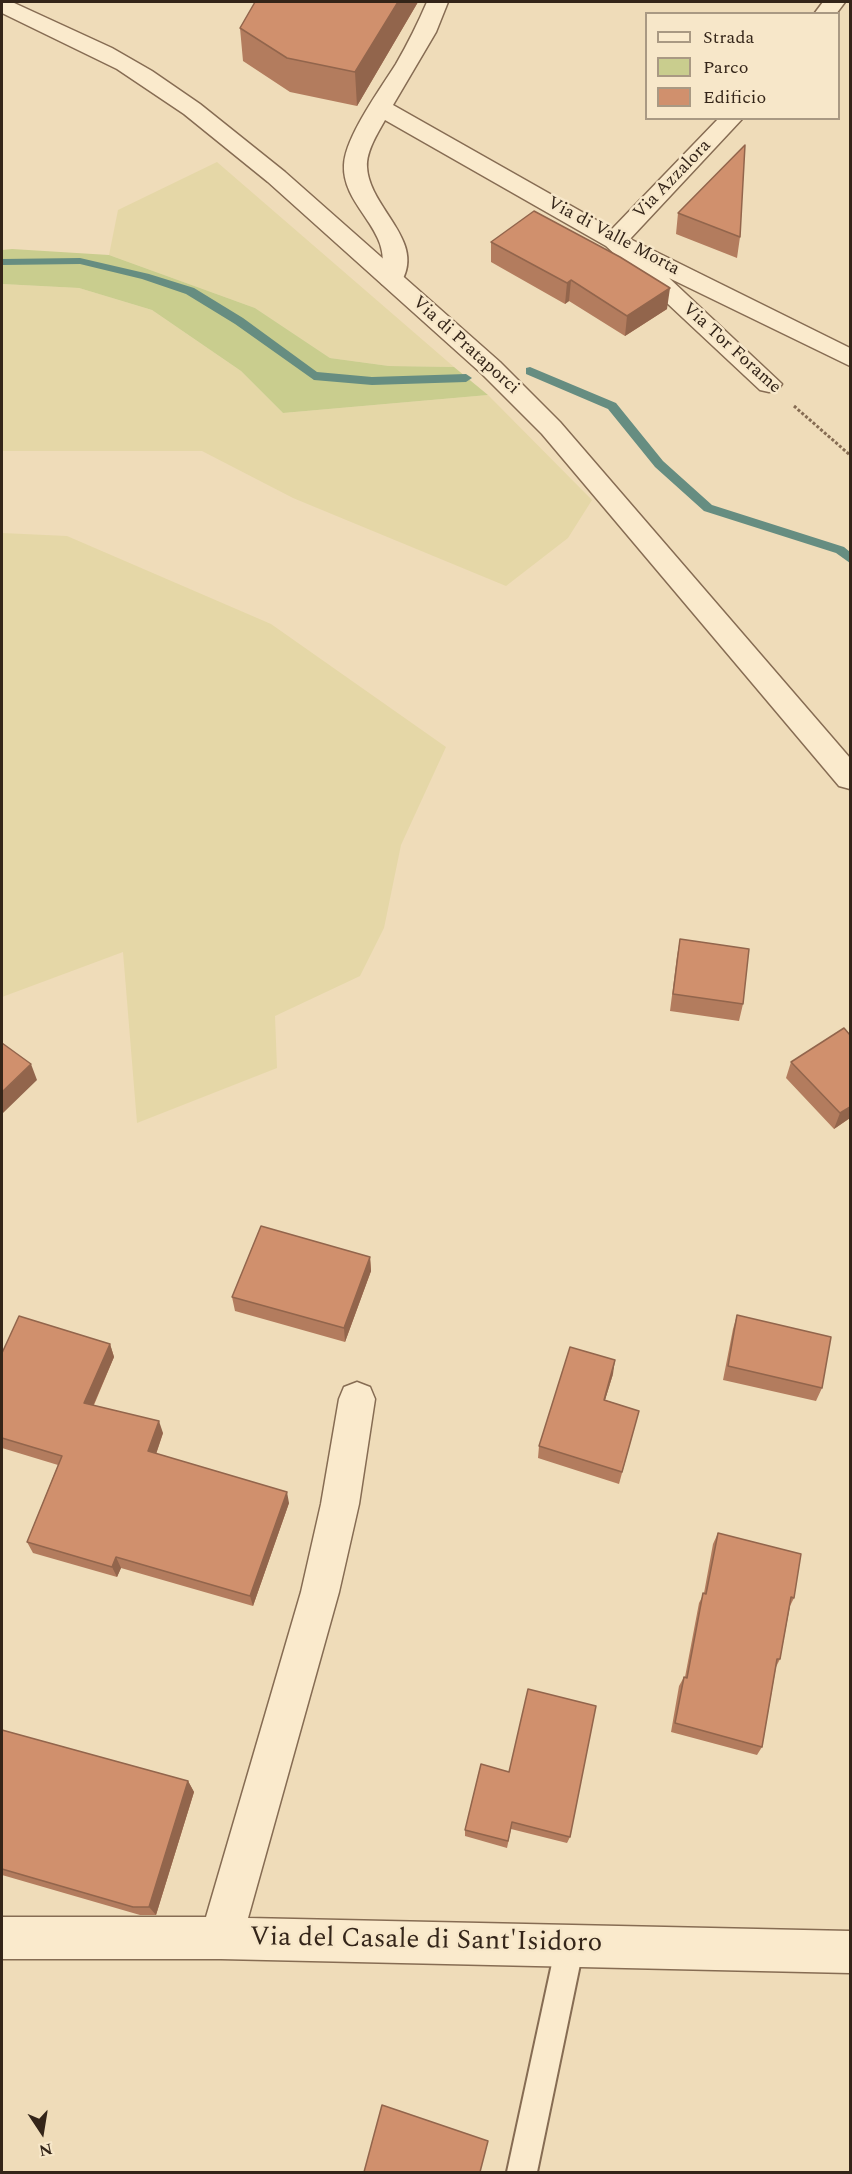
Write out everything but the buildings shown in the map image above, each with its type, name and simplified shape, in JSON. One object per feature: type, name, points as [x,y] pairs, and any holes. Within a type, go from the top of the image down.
[{"type":"street","points":[[391,279],[397,266],[393,246],[363,197],[355,172],[360,146],[379,107],[429,21],[436,2]]},
{"type":"street","name":"Via di Prataporci","points":[[2,5],[80,40],[161,87],[258,163],[495,371],[539,414],[850,777]]},
{"type":"street","name":"Via di Valle Morta","points":[[379,107],[615,241],[850,358]]},
{"type":"street","name":"Via Azzalora","points":[[615,241],[730,120]]},
{"type":"street","name":"Via Tor Forame","points":[[615,241],[769,384]]},
{"type":"street","points":[[221,1938],[320,1592],[340,1504],[357,1399]]},
{"type":"street","name":"Via del Casale di Sant'Isidoro","points":[[2,1938],[221,1938],[850,1952]]},
{"type":"lane","points":[[522,2172],[570,1945]]},
{"type":"path","name":"Via Tor Forame","points":[[769,384],[850,454]]},
{"type":"shaded area","points":[[217,162],[454,367],[389,366],[330,358],[255,308],[109,255],[118,210]]},
{"type":"shaded area","points":[[2,284],[79,288],[152,310],[241,371],[283,413],[488,395],[592,500],[568,538],[506,586],[293,498],[202,451],[2,451]]},
{"type":"shaded area","points":[[2,533],[67,536],[271,624],[446,747],[401,845],[384,928],[360,976],[275,1016],[277,1068],[137,1123],[123,952],[2,997]]},
{"type":"green space","points":[[2,250],[109,255],[255,308],[330,358],[389,366],[454,367],[488,395],[283,413],[241,371],[152,310],[79,288],[2,284]]},
{"type":"waterway","points":[[2,262],[80,261],[145,276],[190,291],[239,321],[314,376],[372,381],[466,378]]},
{"type":"waterway","points":[[530,371],[612,406],[659,464],[708,508],[840,550],[850,559]]}]
